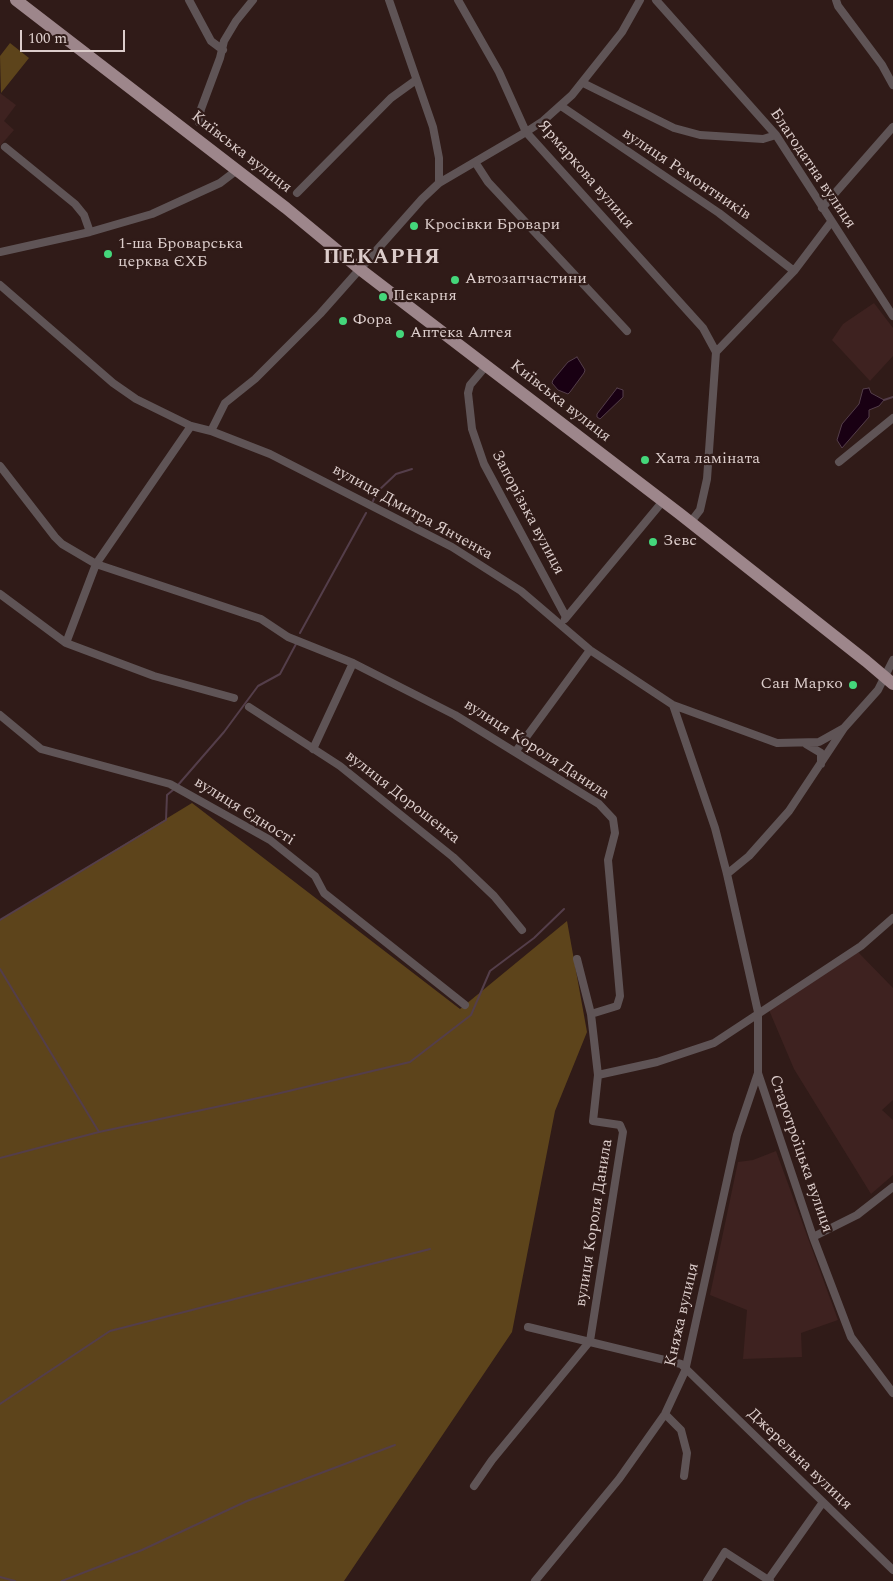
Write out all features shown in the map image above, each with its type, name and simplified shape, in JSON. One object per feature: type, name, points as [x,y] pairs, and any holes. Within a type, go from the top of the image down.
[{"type":"main road","name":"Київська вулиця","points":[[16,0],[237,170],[361,270],[663,502],[889,680]]},
{"type":"street","points":[[189,0],[211,41],[223,50]]},
{"type":"street","points":[[199,122],[201,109],[223,50],[224,41],[236,20],[253,0]]},
{"type":"street","points":[[389,0],[433,127],[439,158],[439,183]]},
{"type":"street","name":"Ярмаркова вулиця","points":[[458,0],[499,72],[526,132],[703,328],[716,352]]},
{"type":"street","points":[[211,431],[225,403],[255,379],[361,270],[422,199],[439,183],[526,132],[561,106],[583,82],[622,32],[640,0]]},
{"type":"street","name":"Благодатна вулиця","points":[[656,0],[776,135],[893,316]]},
{"type":"street","points":[[836,0],[838,6],[882,65],[893,85]]},
{"type":"street","points":[[297,193],[391,98],[416,80]]},
{"type":"street","points":[[583,82],[674,128],[700,135],[763,140],[776,135]]},
{"type":"street","name":"вулиця Ремонтників","points":[[561,106],[725,218],[794,271]]},
{"type":"street","points":[[822,208],[893,127]]},
{"type":"street","points":[[5,147],[74,204],[84,215],[90,232]]},
{"type":"street","points":[[475,162],[488,182],[627,331]]},
{"type":"street","points":[[0,252],[90,232],[152,214],[220,182],[237,170]]},
{"type":"street","points":[[690,523],[700,510],[707,479],[716,352],[794,271],[831,222]]},
{"type":"street","name":"вулиця Дмитра Янченка","points":[[0,285],[113,383],[136,399],[191,426],[211,431],[270,454],[452,547],[521,591],[590,650],[673,705],[777,743],[819,742],[844,728]]},
{"type":"street","name":"Запорізька вулиця","points":[[486,366],[470,385],[468,393],[470,418],[475,438],[484,464],[566,617]]},
{"type":"street","points":[[839,462],[893,418]]},
{"type":"street","points":[[66,644],[96,564],[191,426]]},
{"type":"street","name":"вулиця Короля Данила","points":[[0,466],[62,544],[96,564],[261,619],[288,637],[353,663],[455,715],[516,750],[599,804],[613,819],[615,833],[608,860],[620,996],[616,1006],[591,1014],[598,1075],[594,1121],[620,1125],[624,1132],[590,1341]]},
{"type":"street","points":[[560,624],[663,502]]},
{"type":"street","points":[[0,594],[66,644],[154,676],[234,698]]},
{"type":"street","points":[[516,750],[590,650]]},
{"type":"street","points":[[727,874],[750,856],[789,811],[844,728],[889,680],[893,660]]},
{"type":"street","points":[[313,749],[353,663]]},
{"type":"street","name":"Старотроїцька вулиця","points":[[673,705],[682,736],[700,780],[727,874],[758,1012],[758,1073],[814,1238],[851,1337],[893,1393]]},
{"type":"street","name":"вулиця Дорошенка","points":[[249,707],[340,766],[453,857],[494,896],[522,930]]},
{"type":"street","name":"вулиця Єдності","points":[[0,715],[41,749],[170,784],[270,840],[315,876],[324,893],[465,1005]]},
{"type":"street","points":[[804,743],[821,753],[821,764]]},
{"type":"street","points":[[598,1075],[657,1062],[714,1043],[758,1012],[861,946],[893,919]]},
{"type":"street","points":[[577,959],[591,1014]]},
{"type":"street","name":"Княжа вулиця","points":[[535,1581],[619,1479],[665,1414],[685,1371],[737,1135],[758,1073]]},
{"type":"street","points":[[814,1238],[858,1215],[893,1187]]},
{"type":"street","name":"Джерельна вулиця","points":[[528,1327],[680,1364],[685,1371],[893,1570]]},
{"type":"street","points":[[474,1486],[492,1460],[590,1341]]},
{"type":"street","points":[[665,1414],[681,1430],[687,1453],[684,1476]]},
{"type":"street","points":[[707,1581],[725,1552],[769,1580],[823,1502]]},
{"type":"shaded area","points":[[10,43],[29,58],[1,93],[0,56]]},
{"type":"shaded area","points":[[0,93],[16,105],[4,121],[14,130],[0,146]]},
{"type":"shaded area","points":[[874,303],[893,328],[893,356],[870,381],[832,340],[843,324]]},
{"type":"shaded area","points":[[577,357],[585,370],[584,373],[568,394],[558,390],[552,383],[553,380],[568,362]]},
{"type":"shaded area","points":[[617,388],[623,390],[623,397],[600,419],[597,417],[597,414]]},
{"type":"shaded area","points":[[869,388],[871,393],[884,400],[879,406],[869,410],[869,417],[842,448],[837,440],[842,424],[859,404],[863,389]]},
{"type":"shaded area","points":[[192,803],[460,1009],[567,921],[587,1032],[555,1111],[512,1332],[344,1581],[0,1581],[0,920]]},
{"type":"shaded area","points":[[858,952],[893,988],[893,1100],[882,1110],[893,1120],[893,1175],[871,1194],[794,1069],[769,1010]]},
{"type":"shaded area","points":[[776,1151],[838,1320],[801,1333],[802,1357],[743,1359],[747,1310],[710,1295],[738,1162],[753,1160]]},
{"type":"waterway","points":[[884,400],[893,397]]},
{"type":"waterway","points":[[373,501],[377,492],[396,474],[412,469]]},
{"type":"waterway","points":[[300,633],[366,513]]},
{"type":"waterway","points":[[178,785],[224,732],[258,686],[280,674],[296,644]]},
{"type":"waterway","points":[[0,920],[166,820],[167,795],[173,790]]},
{"type":"waterway","points":[[0,1158],[99,1132],[272,1095],[410,1062],[471,1015],[490,971],[534,938],[564,909]]},
{"type":"waterway","points":[[0,969],[99,1132]]},
{"type":"waterway","points":[[0,1404],[110,1331],[430,1249]]},
{"type":"waterway","points":[[62,1581],[142,1550],[247,1501],[395,1445]]},
{"type":"waterway","points":[[0,1577],[15,1581]]},
{"type":"place","name":"Кросівки Бровари","points":[[414,226]]},
{"type":"place","name":"1-ша Броварська церква ЄХБ","points":[[108,254]]},
{"type":"place","name":"Автозапчастини","points":[[455,280]]},
{"type":"place","name":"Пекарня","points":[[383,297]]},
{"type":"place","name":"Фора","points":[[343,321]]},
{"type":"place","name":"Аптека Алтея","points":[[400,334]]},
{"type":"place","name":"Хата ламіната","points":[[645,460]]},
{"type":"place","name":"Зевс","points":[[653,542]]},
{"type":"place","name":"Сан Марко","points":[[853,685]]},
{"type":"district","name":"ПЕКАРНЯ","points":[[382,259]]}]
